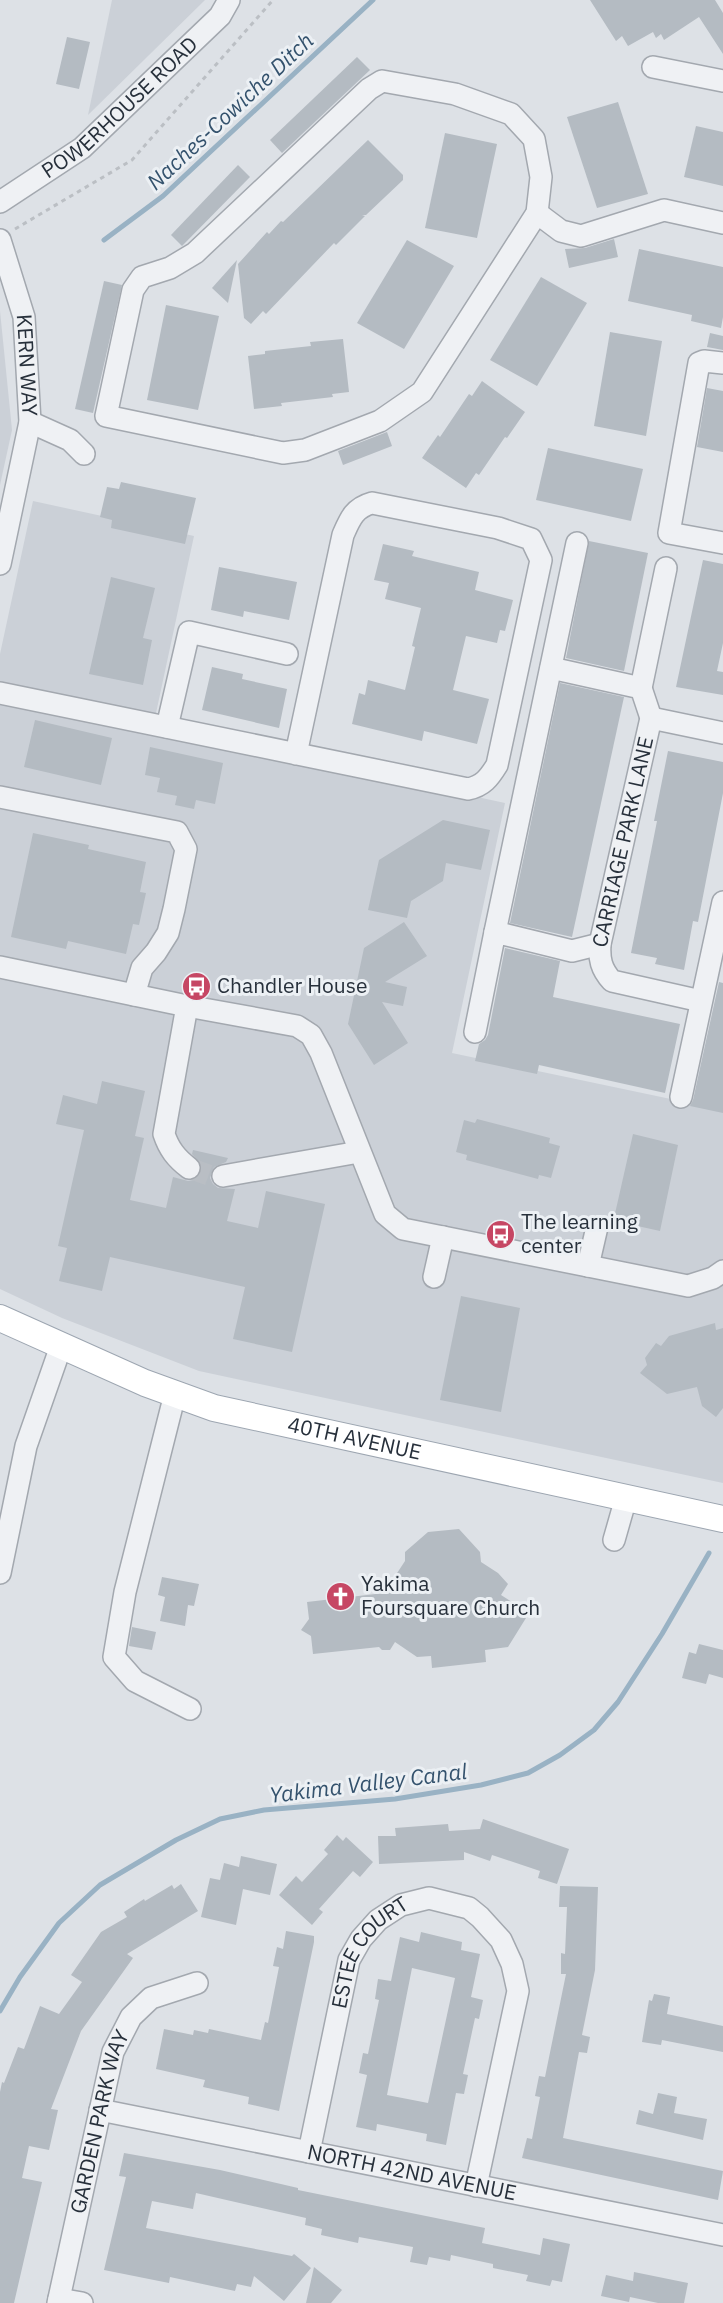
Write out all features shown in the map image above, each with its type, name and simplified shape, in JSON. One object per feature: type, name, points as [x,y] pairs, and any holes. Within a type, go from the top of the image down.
[{"type":"main road","name":"40TH AVENUE","points":[[0,1318],[145,1383],[214,1408],[723,1519]]},
{"type":"street","name":"POWERHOUSE ROAD","points":[[0,202],[82,148],[220,16],[229,0]]},
{"type":"street","points":[[653,66],[723,81]]},
{"type":"street","points":[[382,81],[455,94],[511,114],[534,139],[541,177],[537,213],[422,392],[380,421],[305,450],[283,453],[106,416],[133,290],[142,277],[170,268],[195,253],[369,89],[382,81]]},
{"type":"street","points":[[537,213],[561,231],[581,236],[664,210],[723,224]]},
{"type":"street","name":"KERN WAY","points":[[0,564],[30,422],[24,317],[5,236]]},
{"type":"street","points":[[723,363],[704,361],[699,363],[669,533],[723,543]]},
{"type":"street","points":[[30,422],[70,440],[84,454]]},
{"type":"street","points":[[0,693],[296,754],[468,789],[479,787],[489,778],[497,765],[541,560],[531,539],[498,528],[372,503],[363,505],[352,514],[343,535],[296,754]]},
{"type":"street","points":[[475,1032],[578,543]]},
{"type":"street","points":[[651,718],[641,688],[666,568]]},
{"type":"street","points":[[167,727],[189,632],[286,654]]},
{"type":"street","points":[[551,668],[641,688]]},
{"type":"street","name":"CARRIAGE PARK LANE","points":[[701,1002],[612,981],[603,971],[599,958],[600,944],[651,718],[723,733]]},
{"type":"street","points":[[0,797],[177,832],[186,849],[168,933],[142,968],[134,995]]},
{"type":"street","points":[[681,1097],[723,902]]},
{"type":"street","points":[[495,932],[572,951],[600,944]]},
{"type":"street","points":[[0,967],[187,1006],[297,1026],[311,1035],[321,1053],[385,1214],[403,1229],[688,1286],[713,1278],[723,1271]]},
{"type":"street","points":[[187,1006],[164,1134],[176,1158],[189,1168]]},
{"type":"street","points":[[223,1176],[359,1152]]},
{"type":"street","points":[[588,1266],[597,1227]]},
{"type":"street","points":[[434,1277],[443,1237]]},
{"type":"street","points":[[0,1573],[26,1446],[61,1346]]},
{"type":"street","points":[[175,1394],[125,1592],[114,1657],[135,1681],[190,1709]]},
{"type":"street","points":[[614,1540],[626,1498]]},
{"type":"street","name":"ESTEE COURT","points":[[309,2152],[349,1960],[378,1920],[401,1905],[429,1898],[450,1902],[469,1908],[501,1940],[512,1964],[518,1990],[476,2186]]},
{"type":"street","name":"GARDEN PARK WAY","points":[[58,2301],[113,2052],[131,2017],[151,1998],[197,1983]]},
{"type":"street","name":"NORTH 42ND AVENUE","points":[[100,2110],[723,2235]]},
{"type":"street","points":[[58,2301],[82,2303]]},
{"type":"path","points":[[5,236],[132,160],[273,0]]},
{"type":"shaded area","points":[[112,0],[205,0],[88,115]]},
{"type":"shaded area","points":[[0,311],[12,430],[0,485]]},
{"type":"shaded area","points":[[33,501],[194,536],[153,727],[505,803],[452,1053],[723,1110],[723,1483],[199,1371],[62,1318],[0,1289],[0,654]]},
{"type":"building","points":[[590,0],[715,0],[723,13],[723,54],[699,17],[664,40],[661,34],[656,38],[653,32],[628,46],[622,36],[616,41]]},
{"type":"building","points":[[67,37],[90,42],[79,89],[56,84]]},
{"type":"building","points":[[357,57],[370,70],[282,153],[270,140]]},
{"type":"building","points":[[618,102],[648,194],[597,208],[567,117]]},
{"type":"building","points":[[696,126],[723,132],[723,186],[684,177]]},
{"type":"building","points":[[445,133],[497,144],[477,238],[425,228]]},
{"type":"building","points":[[368,140],[403,175],[403,180],[366,215],[362,215],[365,216],[336,245],[334,243],[266,314],[263,311],[251,324],[244,318],[238,264],[267,232],[269,234],[281,221],[283,222]]},
{"type":"building","points":[[238,165],[250,177],[182,246],[171,235]]},
{"type":"building","points":[[614,239],[618,257],[569,268],[565,249],[585,248]]},
{"type":"building","points":[[407,240],[454,266],[404,349],[357,323]]},
{"type":"building","points":[[639,249],[723,267],[721,328],[691,321],[692,315],[628,301]]},
{"type":"building","points":[[237,260],[228,303],[212,288]]},
{"type":"building","points":[[541,277],[587,303],[537,386],[490,360]]},
{"type":"building","points":[[104,281],[122,285],[93,413],[75,409]]},
{"type":"building","points":[[166,305],[219,316],[198,410],[147,400]]},
{"type":"building","points":[[610,332],[662,341],[646,436],[594,426]]},
{"type":"building","points":[[710,333],[723,336],[723,350],[707,347]]},
{"type":"building","points":[[343,339],[349,392],[332,394],[333,397],[281,403],[282,406],[254,409],[248,356],[265,354],[265,351],[311,346],[310,342]]},
{"type":"building","points":[[482,381],[525,412],[479,475],[476,473],[466,488],[422,458],[438,435],[440,437],[469,394],[472,396]]},
{"type":"building","points":[[707,388],[723,391],[723,452],[697,447]]},
{"type":"building","points":[[387,432],[392,446],[343,465],[338,451]]},
{"type":"building","points":[[548,448],[643,469],[631,521],[536,500]]},
{"type":"building","points":[[121,482],[196,498],[185,544],[111,528],[112,520],[100,517],[107,487],[119,489]]},
{"type":"building","points":[[589,541],[648,553],[624,671],[566,658]]},
{"type":"building","points":[[383,544],[414,551],[412,556],[479,572],[475,590],[513,600],[505,631],[500,630],[497,643],[466,636],[453,690],[489,699],[477,744],[424,731],[422,741],[352,724],[359,693],[365,695],[368,680],[405,690],[415,647],[412,646],[421,608],[385,599],[389,583],[374,580]]},
{"type":"building","points":[[703,560],[723,564],[723,643],[717,671],[723,672],[723,695],[676,687]]},
{"type":"building","points":[[219,567],[297,582],[289,620],[244,611],[243,617],[211,610]]},
{"type":"building","points":[[111,577],[155,588],[143,638],[152,640],[143,685],[89,674]]},
{"type":"building","points":[[212,667],[243,674],[242,679],[287,689],[279,728],[202,710]]},
{"type":"building","points":[[560,683],[624,697],[572,937],[510,923]]},
{"type":"building","points":[[35,720],[112,738],[101,785],[24,767]]},
{"type":"building","points":[[150,747],[223,763],[215,804],[196,800],[194,809],[175,805],[177,796],[157,792],[160,778],[145,775]]},
{"type":"building","points":[[668,751],[723,762],[723,793],[698,922],[693,921],[684,970],[655,964],[657,958],[631,953]]},
{"type":"building","points":[[443,820],[490,830],[481,870],[446,863],[443,881],[411,901],[407,918],[368,910],[379,860]]},
{"type":"building","points":[[33,833],[89,845],[88,849],[146,862],[140,892],[146,893],[139,925],[133,924],[126,954],[68,941],[66,949],[11,937]]},
{"type":"building","points":[[404,922],[427,956],[385,982],[407,987],[403,1006],[382,1002],[408,1043],[374,1065],[348,1024],[364,948]]},
{"type":"building","points":[[505,948],[560,961],[553,997],[680,1024],[665,1093],[539,1065],[537,1074],[475,1061],[479,1044],[488,1035]]},
{"type":"building","points":[[719,982],[723,983],[723,1113],[690,1106]]},
{"type":"building","points":[[102,1081],[145,1091],[135,1136],[144,1138],[130,1200],[166,1208],[173,1177],[188,1181],[199,1176],[201,1164],[192,1154],[193,1150],[228,1158],[226,1162],[214,1167],[210,1178],[218,1188],[235,1189],[227,1221],[258,1228],[266,1191],[325,1204],[292,1352],[233,1339],[245,1287],[110,1257],[102,1291],[59,1281],[67,1248],[58,1246],[84,1130],[56,1124],[63,1095],[97,1104]]},
{"type":"building","points":[[477,1119],[550,1138],[549,1143],[560,1146],[551,1178],[539,1175],[538,1179],[466,1160],[467,1155],[456,1152],[464,1120],[475,1123]]},
{"type":"building","points":[[633,1134],[678,1145],[660,1231],[624,1223],[625,1220],[614,1218]]},
{"type":"building","points":[[461,1296],[520,1308],[501,1412],[440,1400]]},
{"type":"building","points":[[715,1323],[716,1330],[723,1328],[723,1408],[716,1417],[702,1406],[697,1387],[667,1394],[640,1373],[647,1365],[645,1358],[656,1343],[661,1346],[669,1336]]},
{"type":"building","points":[[459,1529],[480,1552],[481,1562],[498,1573],[508,1584],[501,1595],[512,1602],[526,1618],[508,1647],[485,1650],[486,1662],[432,1668],[431,1656],[417,1657],[395,1642],[390,1650],[382,1650],[379,1647],[313,1654],[311,1636],[301,1630],[309,1619],[307,1602],[384,1593],[405,1561],[405,1552],[428,1532]]},
{"type":"building","points":[[162,1577],[199,1584],[194,1606],[188,1605],[185,1626],[160,1621],[165,1597],[158,1595]]},
{"type":"building","points":[[132,1627],[156,1632],[152,1650],[129,1646]]},
{"type":"building","points":[[699,1644],[723,1650],[723,1678],[709,1674],[706,1684],[682,1678],[689,1652],[696,1654]]},
{"type":"building","points":[[483,1819],[569,1849],[557,1884],[538,1878],[540,1871],[492,1855],[490,1861],[464,1852],[464,1860],[379,1864],[378,1836],[396,1836],[395,1828],[448,1824],[449,1831],[480,1829]]},
{"type":"building","points":[[337,1835],[343,1841],[346,1837],[373,1862],[360,1877],[353,1871],[319,1909],[323,1912],[312,1925],[279,1895],[296,1876],[302,1882],[328,1854],[324,1850]]},
{"type":"building","points":[[241,1856],[277,1864],[270,1895],[243,1889],[236,1925],[201,1917],[210,1878],[220,1880],[224,1863],[239,1867]]},
{"type":"building","points":[[181,1884],[198,1911],[127,1954],[133,1958],[81,2031],[51,2109],[58,2110],[49,2150],[29,2146],[22,2178],[42,2182],[14,2303],[0,2303],[0,2092],[2,2082],[4,2083],[18,2047],[24,2049],[40,2006],[59,2014],[82,1982],[71,1975],[101,1932],[127,1917],[124,1912],[144,1899],[145,1901],[172,1885],[174,1889]]},
{"type":"building","points":[[560,1886],[598,1887],[595,1970],[582,2035],[590,2037],[587,2053],[579,2052],[563,2138],[723,2171],[718,2200],[522,2158],[527,2138],[532,2139],[540,2097],[535,2096],[539,2076],[545,2077],[566,1974],[561,1974],[561,1953],[565,1954],[567,1907],[559,1907]]},
{"type":"building","points":[[286,1931],[314,1936],[314,1942],[279,2111],[248,2104],[249,2097],[203,2087],[205,2080],[156,2069],[164,2029],[193,2035],[194,2030],[208,2033],[209,2029],[261,2040],[265,2022],[268,2023],[279,1967],[273,1966],[277,1947],[283,1949]]},
{"type":"building","points":[[421,1932],[462,1942],[461,1950],[480,1954],[471,1997],[483,2000],[479,2019],[475,2018],[463,2074],[468,2075],[464,2094],[456,2093],[446,2145],[426,2141],[427,2134],[377,2124],[376,2131],[356,2127],[367,2075],[359,2073],[363,2053],[368,2054],[379,2000],[375,1999],[378,1979],[391,1981],[400,1937],[419,1942]],"holes":[[[412,1968],[455,1978],[428,2103],[387,2095]]]},
{"type":"building","points":[[654,1994],[670,1997],[667,2014],[723,2026],[723,2052],[662,2040],[661,2045],[642,2042],[649,2000],[652,2001]]},
{"type":"building","points":[[658,2093],[677,2097],[674,2113],[707,2119],[703,2140],[636,2124],[639,2110],[653,2114]]},
{"type":"building","points":[[124,2153],[220,2170],[298,2188],[298,2190],[485,2228],[482,2243],[540,2255],[543,2238],[570,2244],[562,2282],[552,2280],[550,2286],[526,2281],[528,2275],[493,2268],[493,2264],[451,2255],[450,2261],[429,2257],[427,2265],[410,2262],[413,2247],[359,2237],[358,2243],[321,2235],[322,2229],[305,2225],[306,2218],[196,2193],[193,2209],[152,2201],[146,2228],[292,2256],[294,2254],[311,2268],[284,2301],[254,2276],[251,2287],[237,2284],[235,2291],[170,2277],[169,2283],[104,2270],[126,2177],[119,2176]]},
{"type":"building","points":[[314,2267],[342,2290],[331,2303],[306,2303]]},
{"type":"building","points":[[634,2272],[688,2283],[684,2303],[658,2303],[630,2297],[629,2302],[601,2296],[606,2275],[633,2281]]},
{"type":"waterway","name":"Naches-Cowiche Ditch","points":[[104,240],[163,196],[373,0]]},
{"type":"waterway","name":"Yakima Valley Canal","points":[[0,2011],[20,1977],[59,1923],[100,1885],[176,1840],[220,1819],[264,1810],[395,1799],[481,1785],[528,1773],[560,1755],[594,1730],[618,1702],[662,1634],[709,1553]]},
{"type":"tunnel","points":[[189,1168],[211,1176],[223,1176]]},
{"type":"place","name":"Chandler House","points":[[196,986]]},
{"type":"place","name":"The learning center","points":[[500,1234]]},
{"type":"place","name":"Yakima Foursquare Church","points":[[340,1596]]}]
